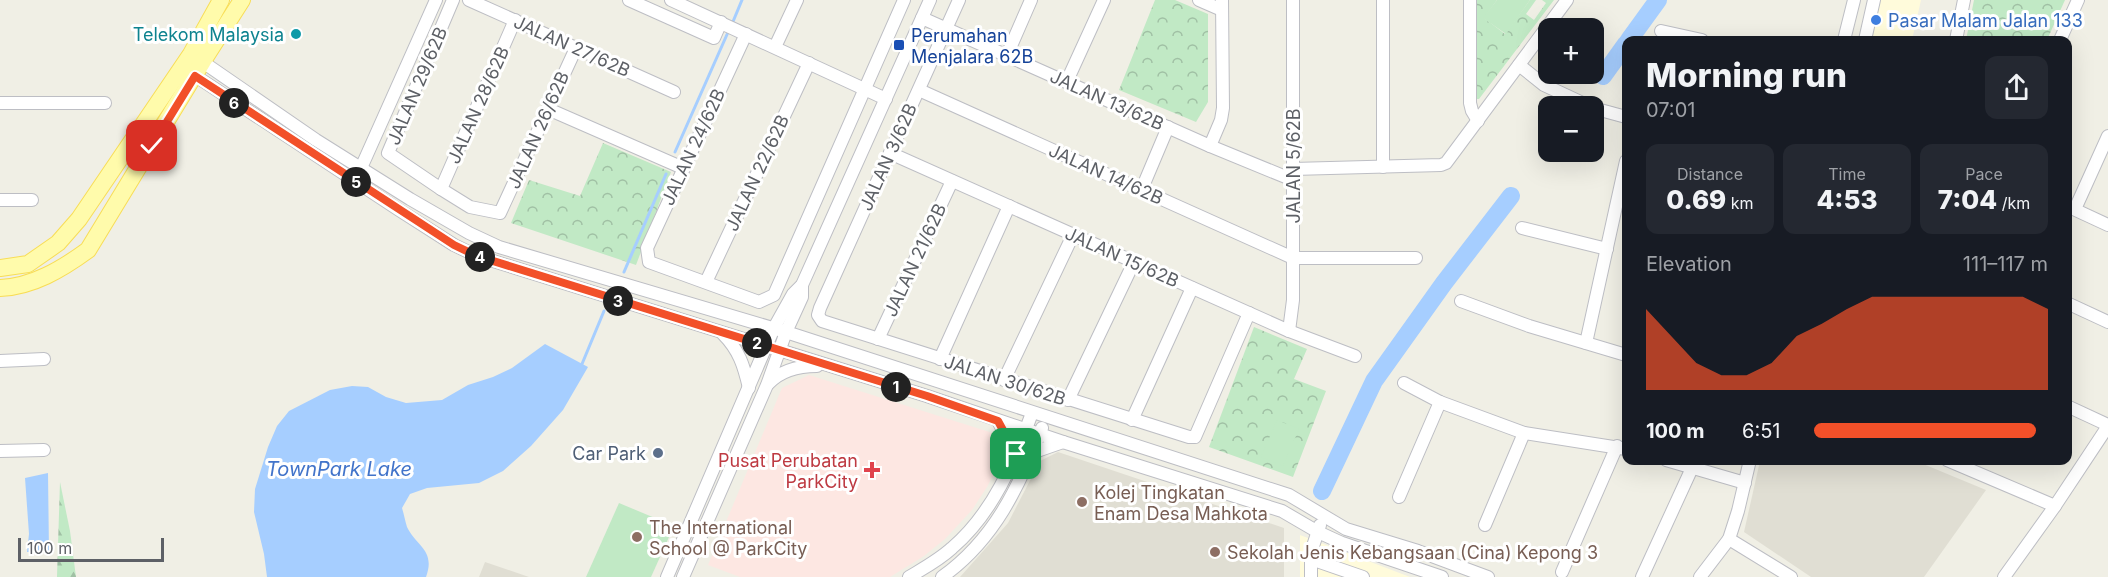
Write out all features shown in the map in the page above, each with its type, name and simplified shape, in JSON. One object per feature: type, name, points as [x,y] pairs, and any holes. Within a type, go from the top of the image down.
[{"type":"main road","points":[[0,288],[13,288],[61,270],[88,250],[193,64],[221,0]]},
{"type":"main road","points":[[0,268],[28,264],[58,243],[79,219],[242,0]]},
{"type":"street","name":"JALAN 29/62B","points":[[361,168],[436,0]]},
{"type":"street","name":"JALAN 29/62B","points":[[453,0],[388,153],[470,207],[500,213]]},
{"type":"street","name":"JALAN 27/62B","points":[[469,0],[675,92]]},
{"type":"street","points":[[629,0],[714,38],[721,22]]},
{"type":"street","points":[[671,0],[886,99]]},
{"type":"street","points":[[775,47],[797,0]]},
{"type":"street","points":[[706,282],[759,302],[774,296],[904,0]]},
{"type":"street","name":"JALAN 3/62B","points":[[780,330],[802,297],[802,285],[930,0]]},
{"type":"street","name":"JALAN 3/62B","points":[[818,315],[959,0]]},
{"type":"street","points":[[1007,55],[1031,0]]},
{"type":"street","points":[[1067,81],[1104,0]]},
{"type":"street","points":[[1199,0],[1222,5],[1223,108],[1221,120],[1210,146]]},
{"type":"street","name":"JALAN 5/62B","points":[[1289,332],[1293,300],[1293,0]]},
{"type":"street","points":[[1383,0],[1383,167]]},
{"type":"street","points":[[1470,0],[1470,103],[1478,121]]},
{"type":"street","points":[[1293,174],[1446,164],[1567,0]]},
{"type":"street","points":[[1845,36],[1854,0]]},
{"type":"street","points":[[1866,36],[1874,0]]},
{"type":"street","points":[[1957,36],[1964,0]]},
{"type":"street","points":[[2062,36],[2078,0]]},
{"type":"street","name":"JALAN 13/62B","points":[[922,18],[1210,146],[1293,174]]},
{"type":"street","name":"JALAN 28/62B","points":[[441,189],[515,21]]},
{"type":"street","points":[[1661,31],[1684,36]]},
{"type":"street","name":"JALAN 24/62B","points":[[706,282],[649,262],[647,248],[682,168],[746,34]]},
{"type":"street","name":"JALAN 26/62B","points":[[500,213],[576,48]]},
{"type":"street","name":"JALAN 22/62B","points":[[706,282],[809,63]]},
{"type":"street","points":[[193,64],[458,228],[499,247],[780,330],[1289,495],[1346,529],[1418,551],[1488,577]]},
{"type":"street","points":[[193,64],[454,245],[477,256],[927,396],[998,421],[1282,511],[1342,543],[1442,577]]},
{"type":"street","points":[[1519,65],[1545,85],[1568,96]]},
{"type":"street","name":"JALAN 14/62B","points":[[919,90],[1293,258]]},
{"type":"street","points":[[0,103],[105,103]]},
{"type":"street","points":[[548,109],[682,168]]},
{"type":"street","points":[[1604,111],[1622,116]]},
{"type":"street","points":[[1141,191],[1168,127]]},
{"type":"street","points":[[2072,205],[2108,136]]},
{"type":"street","name":"JALAN 15/62B","points":[[890,153],[1289,332],[1355,356]]},
{"type":"street","points":[[1586,343],[1622,180]]},
{"type":"street","name":"JALAN 21/62B","points":[[878,339],[952,181]]},
{"type":"street","points":[[0,200],[32,200]]},
{"type":"street","points":[[940,359],[1009,206]]},
{"type":"street","points":[[2072,207],[2108,225]]},
{"type":"street","points":[[1522,228],[1607,249]]},
{"type":"street","points":[[1004,380],[1073,235]]},
{"type":"street","points":[[1293,258],[1416,258]]},
{"type":"street","points":[[1068,400],[1134,262]]},
{"type":"street","points":[[1132,420],[1191,288]]},
{"type":"street","points":[[1461,301],[1529,326],[1622,354]]},
{"type":"street","points":[[2072,305],[2108,322]]},
{"type":"street","name":"JALAN 30/62B","points":[[818,315],[822,321],[1004,380],[1182,437],[1195,437],[1249,314]]},
{"type":"street","points":[[668,577],[767,346],[780,330]]},
{"type":"street","points":[[683,577],[767,385],[780,351],[780,330]]},
{"type":"street","points":[[723,334],[734,345],[746,373],[749,388]]},
{"type":"street","points":[[0,361],[44,359]]},
{"type":"street","points":[[767,385],[782,372],[793,368],[825,366]]},
{"type":"street","points":[[1404,383],[1440,402],[1524,433],[1622,448],[1562,572]]},
{"type":"street","points":[[1399,497],[1440,402]]},
{"type":"street","points":[[2004,577],[2055,506],[2108,425],[2072,408]]},
{"type":"street","points":[[909,577],[953,548],[982,517],[1008,473],[1032,413]]},
{"type":"street","points":[[942,577],[967,556],[998,521],[1017,485],[1046,417]]},
{"type":"street","points":[[998,421],[1016,454]]},
{"type":"street","points":[[1485,525],[1524,433]]},
{"type":"street","points":[[1030,455],[1063,442]]},
{"type":"street","points":[[0,451],[44,450]]},
{"type":"street","points":[[1682,465],[1745,483]]},
{"type":"street","points":[[1700,577],[1729,538],[1749,465]]},
{"type":"street","points":[[1959,465],[2055,506]]},
{"type":"street","points":[[1642,577],[1692,468]]},
{"type":"street","points":[[1303,504],[1318,519],[1320,525],[1311,552],[1311,577]]},
{"type":"street","points":[[1729,538],[1791,577]]},
{"type":"street","points":[[1311,559],[1363,577]]},
{"type":"shaded area","points":[[1872,0],[1921,0],[1913,36],[1863,36]]},
{"type":"shaded area","name":"Pusat Perubatan ParkCity","points":[[809,375],[999,435],[1005,452],[972,510],[945,539],[924,556],[890,577],[740,577],[708,565],[782,388]]},
{"type":"shaded area","name":"Kolej Tingkatan Enam Desa Mahkota","points":[[1058,452],[1284,528],[1284,577],[960,577],[1008,523],[1040,461]]},
{"type":"shaded area","points":[[1759,465],[1926,465],[1986,490],[1924,577],[1811,577],[1744,532]]},
{"type":"shaded area","points":[[1300,535],[1410,577],[1300,577]]},
{"type":"shaded area","points":[[485,562],[529,577],[479,577]]},
{"type":"green space","points":[[1155,0],[1175,0],[1208,14],[1208,102],[1196,122],[1119,90]]},
{"type":"green space","points":[[1476,0],[1497,0],[1484,18],[1505,34],[1530,0],[1536,0],[1526,14],[1534,20],[1546,3],[1542,0],[1554,0],[1538,18],[1538,21],[1479,99],[1476,99]]},
{"type":"green space","points":[[1497,0],[1530,0],[1506,34],[1483,18]]},
{"type":"green space","points":[[1974,0],[2065,0],[2049,36],[1967,36]]},
{"type":"green space","points":[[603,143],[671,172],[636,265],[511,223],[529,180],[580,196]]},
{"type":"green space","points":[[1254,327],[1307,349],[1294,379],[1326,391],[1293,477],[1209,447]]},
{"type":"green space","points":[[1277,420],[1299,429],[1283,466],[1261,457]]},
{"type":"green space","points":[[60,482],[70,531],[76,577],[57,577]]},
{"type":"green space","name":"The International School @ ParkCity","points":[[619,503],[674,526],[651,577],[586,577]]},
{"type":"water","name":"TownPark Lake","points":[[545,344],[588,367],[563,410],[531,446],[503,471],[479,483],[427,488],[410,494],[402,508],[407,527],[427,554],[429,560],[426,577],[267,577],[254,512],[255,489],[277,426],[289,411],[330,390],[352,386],[368,387],[386,397],[406,403],[442,400],[468,385],[512,368]]},
{"type":"water","points":[[48,473],[49,552],[27,552],[29,534],[25,478]]},
{"type":"waterway","points":[[732,24],[742,0]]},
{"type":"waterway","points":[[1632,36],[1658,0]]},
{"type":"waterway","points":[[675,152],[729,30]]},
{"type":"waterway","points":[[1604,75],[1622,50]]},
{"type":"waterway","points":[[624,272],[666,174]]},
{"type":"waterway","points":[[1322,491],[1374,381],[1444,283],[1511,196]]},
{"type":"waterway","points":[[582,364],[604,311]]},
{"type":"place","name":"Pasar Malam Jalan 133","points":[[1876,20]]},
{"type":"place","name":"Telekom Malaysia","points":[[296,34]]},
{"type":"place","name":"Perumahan Menjalara 62B","points":[[899,45]]},
{"type":"place","name":"Car Park","points":[[658,453]]},
{"type":"place","name":"Pusat Perubatan ParkCity","points":[[872,470]]},
{"type":"place","name":"Kolej Tingkatan Enam Desa Mahkota","points":[[1082,502]]},
{"type":"place","name":"The International School @ ParkCity","points":[[637,537]]},
{"type":"place","name":"Sekolah Jenis Kebangsaan (Cina) Kepong 3","points":[[1215,552]]},
{"type":"route","points":[[152,146],[195,76],[454,245],[477,256],[927,396],[998,421],[1016,454]]}]
